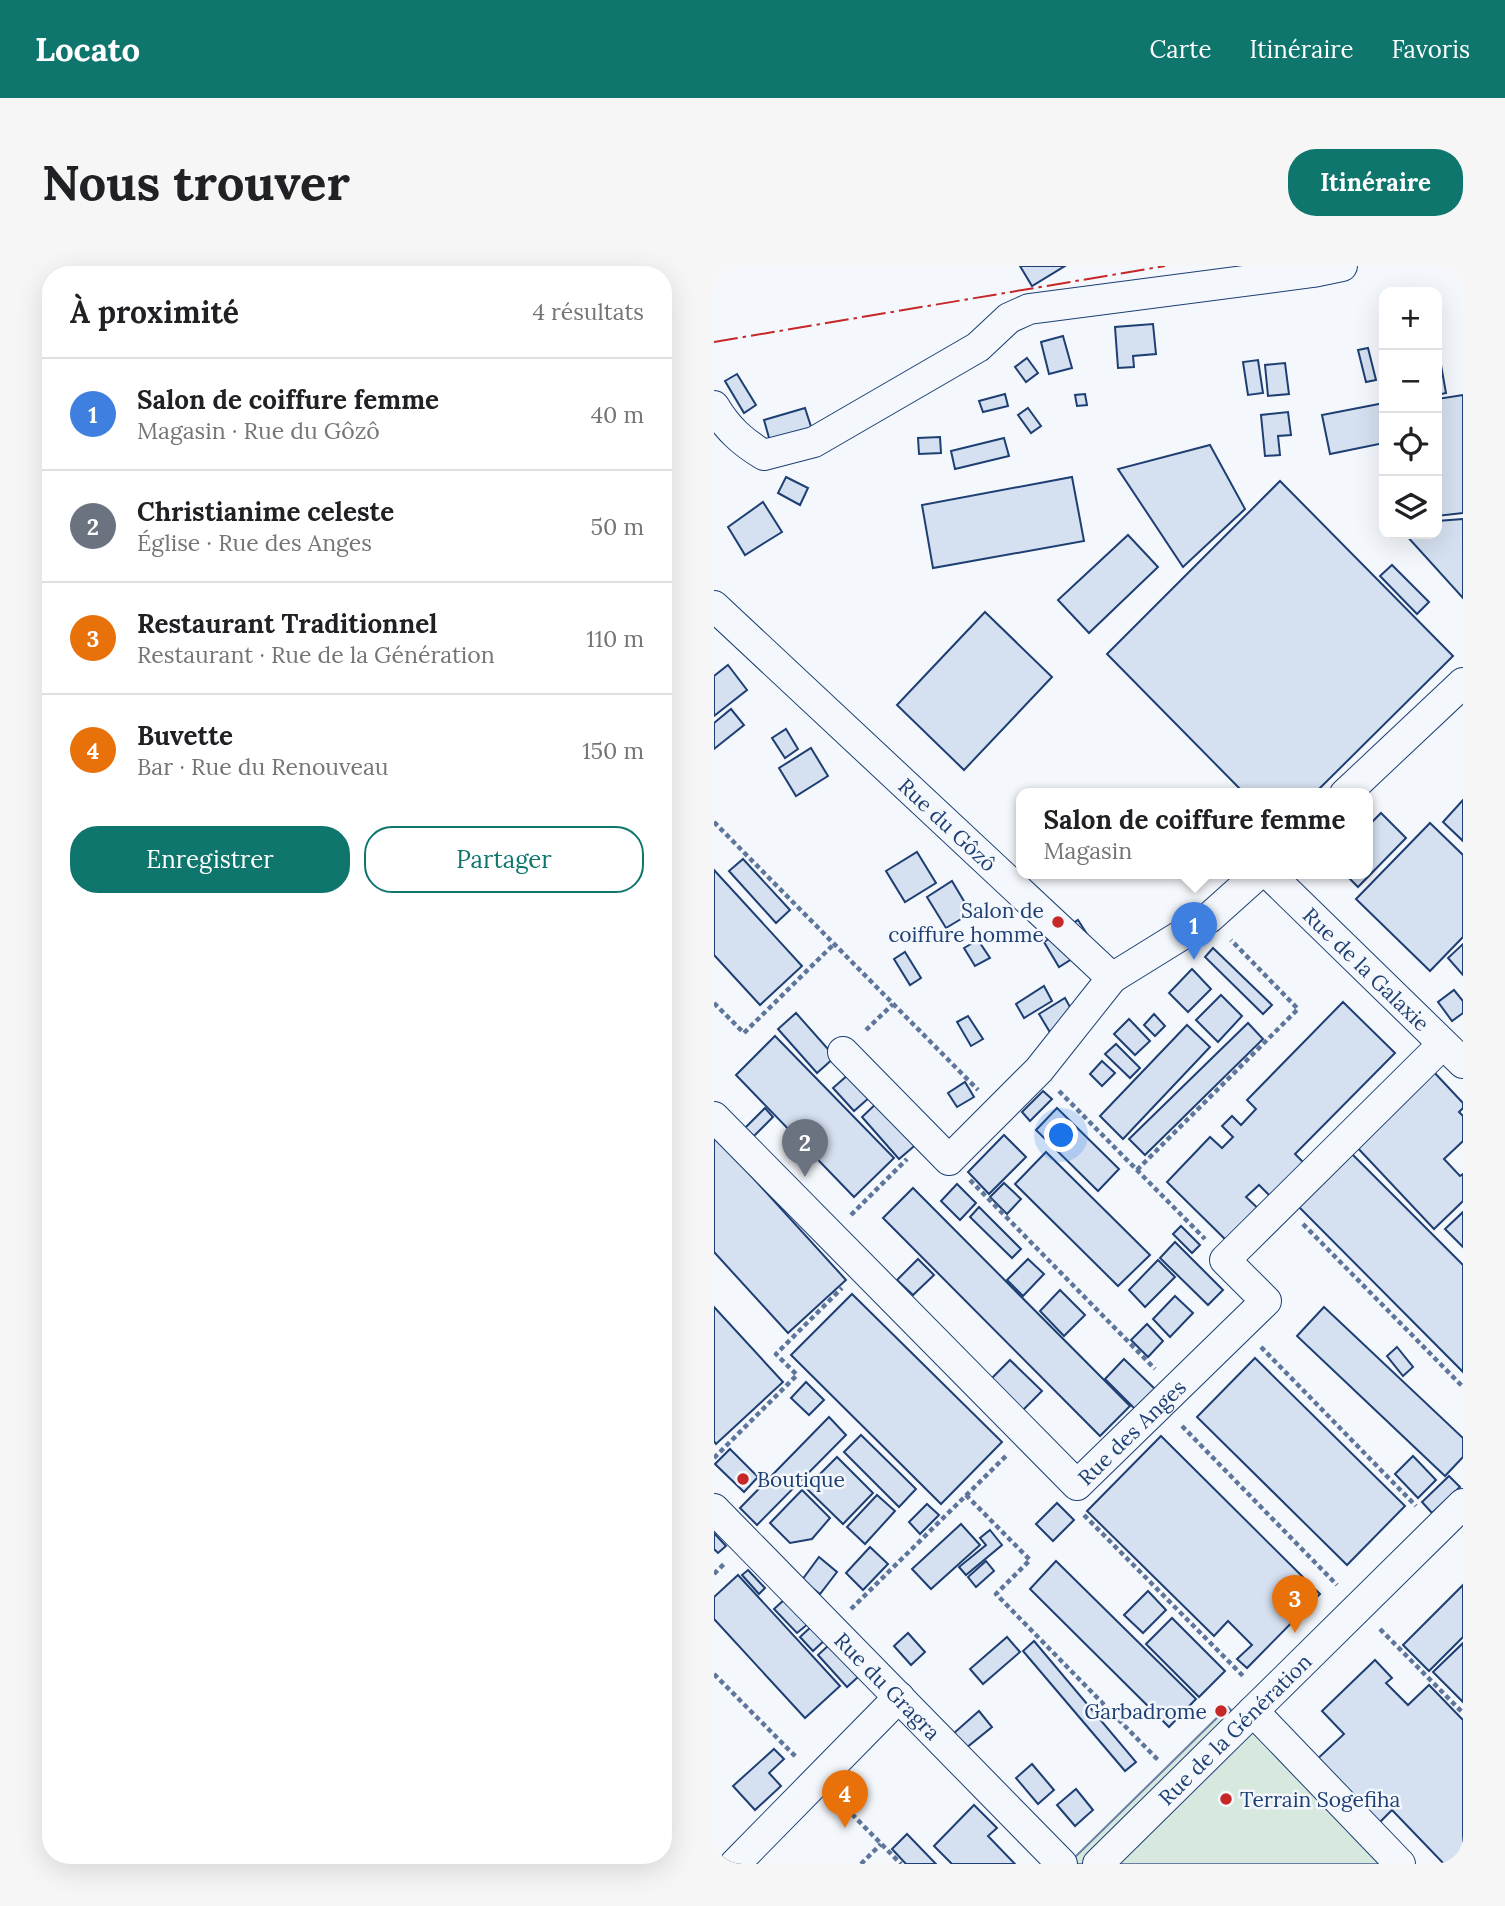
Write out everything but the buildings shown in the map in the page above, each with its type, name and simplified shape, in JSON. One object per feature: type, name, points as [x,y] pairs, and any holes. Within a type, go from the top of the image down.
[{"type":"street","points":[[714,406],[723,422],[742,442],[764,455],[783,452],[814,442],[978,348],[1009,318],[1029,309],[1342,266]]},
{"type":"street","name":"Rue du Gôzô","points":[[715,610],[1112,978]]},
{"type":"street","points":[[1351,788],[1463,683]]},
{"type":"street","points":[[843,1052],[949,1160],[1039,1070],[1112,978],[1209,918],[1252,879]]},
{"type":"street","name":"Rue de la Galaxie","points":[[1274,879],[1453,1054]]},
{"type":"street","points":[[1225,1260],[1283,1203],[1453,1054]]},
{"type":"street","name":"Rue des Anges","points":[[714,1117],[1077,1485],[1266,1301],[1225,1260]]},
{"type":"street","name":"Rue de la Génération","points":[[1098,1864],[1463,1504]]},
{"type":"street","name":"Rue du Gragra","points":[[714,1509],[1062,1864]]},
{"type":"street","points":[[735,1864],[899,1697]]},
{"type":"street","points":[[1259,1705],[1400,1864]]},
{"type":"path","points":[[714,822],[998,1111]]},
{"type":"path","points":[[1137,1170],[1298,1009],[1209,918]]},
{"type":"path","points":[[714,1003],[744,1033],[834,944]]},
{"type":"path","points":[[843,1052],[893,1004]]},
{"type":"path","points":[[1039,1070],[1225,1260]]},
{"type":"path","points":[[831,1235],[928,1138]]},
{"type":"path","points":[[949,1160],[1359,1607],[1463,1713]]},
{"type":"path","points":[[1283,1203],[1463,1387]]},
{"type":"path","points":[[714,1458],[797,1375],[776,1354],[863,1267]]},
{"type":"path","points":[[1240,1326],[1438,1529]]},
{"type":"path","points":[[832,1628],[1027,1434]]},
{"type":"path","points":[[1077,1485],[1066,1496],[1259,1705]]},
{"type":"path","points":[[966,1495],[1030,1560],[996,1594],[1180,1782]]},
{"type":"path","points":[[861,1864],[881,1844]]},
{"type":"shaded area","name":"Terrain Sogefiha","points":[[1228,1707],[1382,1864],[1068,1864]]},
{"type":"power","points":[[714,342],[1165,266]]},
{"type":"place","name":"Salon de coiffure homme","points":[[1058,922]]},
{"type":"place","name":"Salon de coiffure femme","points":[[1194,960]]},
{"type":"place","name":"Christianime celeste","points":[[805,1177]]},
{"type":"place","name":"Boutique","points":[[743,1479]]},
{"type":"place","name":"Restaurant Traditionnel","points":[[1295,1633]]},
{"type":"place","name":"Garbadrome","points":[[1221,1711]]},
{"type":"place","name":"Terrain Sogefiha","points":[[1226,1799]]},
{"type":"place","name":"Buvette","points":[[845,1828]]}]
